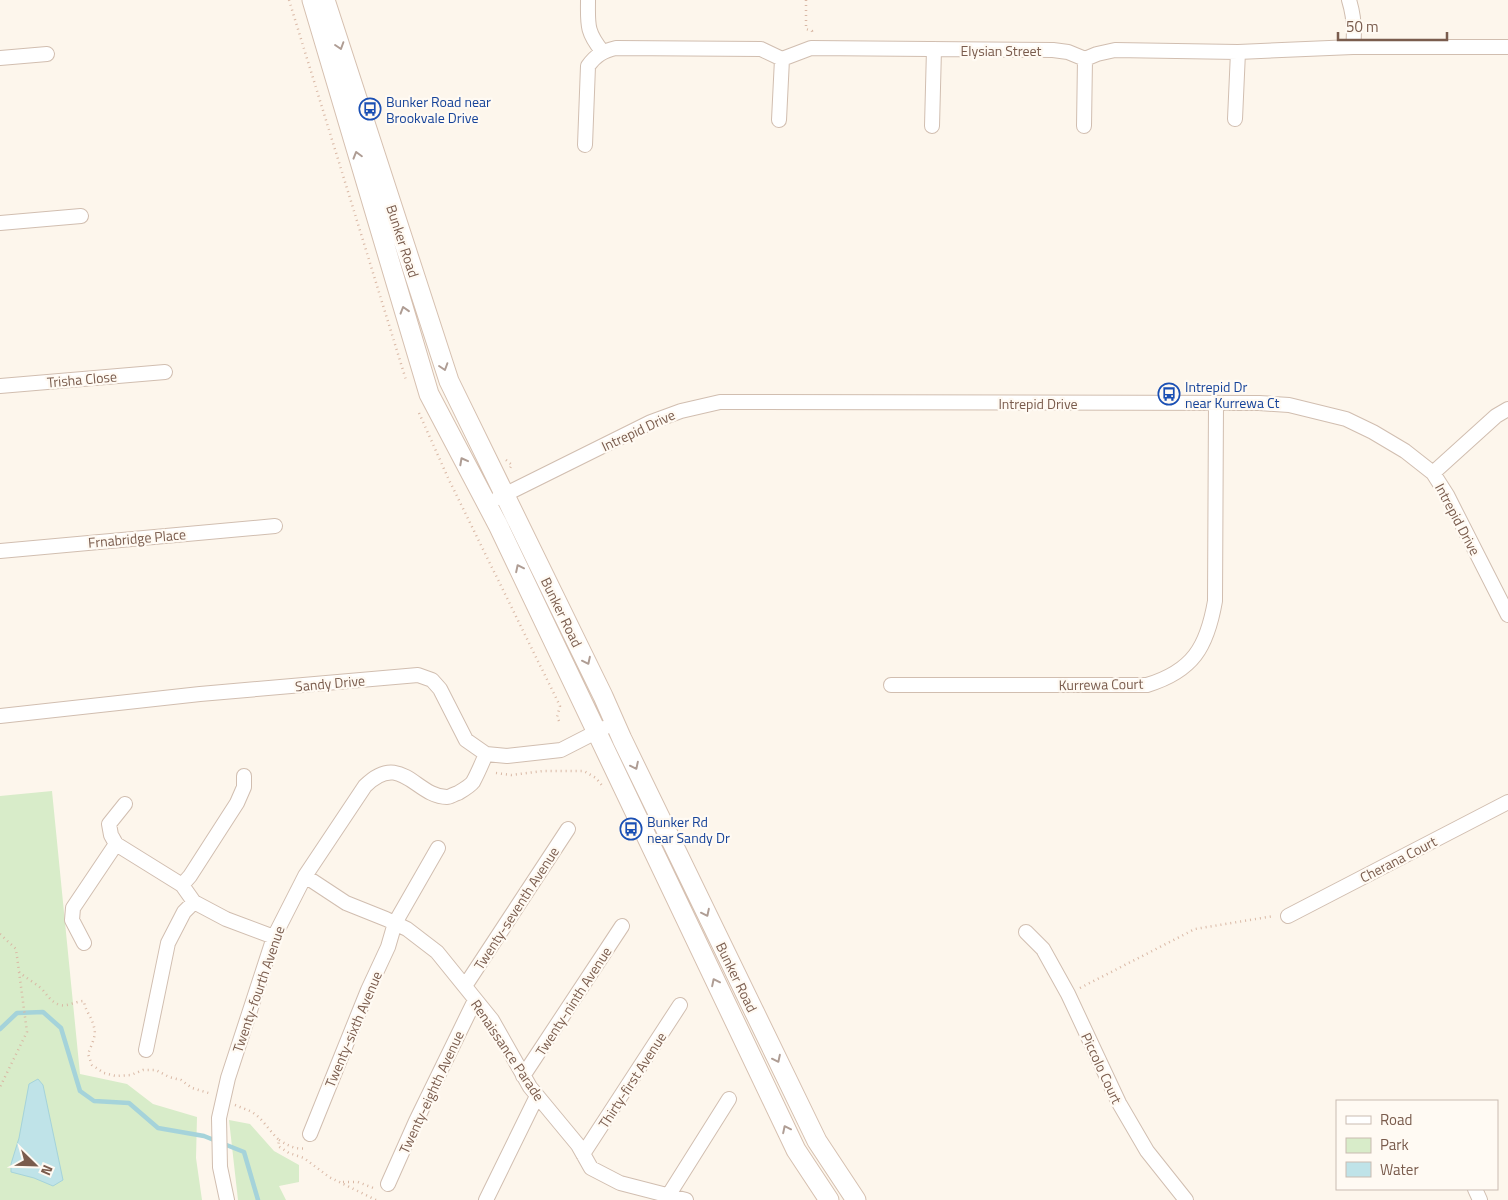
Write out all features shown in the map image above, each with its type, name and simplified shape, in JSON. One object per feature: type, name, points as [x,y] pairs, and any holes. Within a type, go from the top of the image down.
[{"type":"main road","name":"Bunker Road","points":[[312,0],[429,394],[498,525],[796,1150],[829,1200]]},
{"type":"main road","name":"Bunker Road","points":[[325,0],[449,381],[504,495],[516,515],[817,1141],[856,1200]]},
{"type":"main road","points":[[796,1150],[817,1141]]},
{"type":"street","points":[[588,0],[588,29],[602,52]]},
{"type":"street","points":[[1349,0],[1353,12],[1355,34],[1353,47]]},
{"type":"street","points":[[1084,126],[1085,59],[1115,50],[1238,52],[1353,47],[1508,47]]},
{"type":"street","points":[[585,145],[588,66],[602,52],[616,48],[760,50],[782,59],[779,120]]},
{"type":"street","name":"Elysian Street","points":[[782,59],[811,48],[1053,50],[1068,52],[1085,59]]},
{"type":"street","points":[[932,126],[934,49]]},
{"type":"street","points":[[1235,119],[1238,52]]},
{"type":"street","points":[[0,58],[47,54]]},
{"type":"street","points":[[0,223],[81,216]]},
{"type":"street","name":"Trisha Close","points":[[0,386],[165,372]]},
{"type":"street","name":"Intrepid Drive","points":[[486,504],[651,422],[681,411],[720,402],[1289,405],[1346,419],[1397,446],[1433,473],[1448,495],[1508,615]]},
{"type":"street","name":"Kurrewa Court","points":[[891,685],[1147,685],[1167,679],[1186,665],[1202,646],[1211,622],[1215,601],[1216,404]]},
{"type":"street","points":[[1433,473],[1496,416],[1508,409]]},
{"type":"street","name":"Frnabridge Place","points":[[0,551],[275,526]]},
{"type":"street","name":"Sandy Drive","points":[[0,716],[200,694],[418,675],[432,680],[440,689],[466,740],[486,754]]},
{"type":"street","points":[[486,754],[507,756],[561,750],[615,722]]},
{"type":"street","name":"Twenty-fourth Avenue","points":[[227,1200],[220,1168],[219,1118],[228,1078],[274,937],[305,876],[372,778],[387,772],[405,775],[429,792],[448,797],[472,783],[486,754]]},
{"type":"street","points":[[182,885],[190,876],[237,803],[244,787],[244,776]]},
{"type":"street","name":"Cherana Court","points":[[1288,916],[1508,802]]},
{"type":"street","points":[[125,804],[109,824],[111,836],[116,844],[182,885],[194,902],[226,919],[274,937]]},
{"type":"street","name":"Twenty-seventh Avenue","points":[[465,986],[568,829]]},
{"type":"street","points":[[84,943],[72,920],[74,908],[116,844]]},
{"type":"street","name":"Twenty-sixth Avenue","points":[[310,1134],[368,990],[388,947],[395,923],[438,848]]},
{"type":"street","name":"Renaissance Parade","points":[[305,876],[346,903],[407,929],[437,952],[492,1020],[537,1096],[578,1145],[591,1168],[620,1183],[686,1200]]},
{"type":"street","points":[[146,1050],[168,944],[184,912],[194,902]]},
{"type":"street","name":"Twenty-ninth Avenue","points":[[524,1076],[622,926]]},
{"type":"street","name":"Piccolo Court","points":[[1026,932],[1043,949],[1068,994],[1118,1103],[1146,1151],[1186,1200]]},
{"type":"street","name":"Twenty-eighth Avenue","points":[[388,1184],[416,1121],[475,1000]]},
{"type":"street","name":"Thirty-first Avenue","points":[[583,1154],[680,1005]]},
{"type":"street","points":[[486,1200],[537,1096]]},
{"type":"street","points":[[668,1196],[729,1099]]},
{"type":"path","points":[[806,0],[805,25],[806,29],[812,31],[811,48]]},
{"type":"path","points":[[496,773],[584,771],[596,778],[607,792]]},
{"type":"path","points":[[1068,994],[1195,929],[1274,916],[1288,916]]},
{"type":"path","points":[[0,934],[16,948],[26,1032],[0,1087]]},
{"type":"path","points":[[19,972],[41,989],[50,1000],[61,1005],[70,1005],[76,1001],[84,1001],[84,1008],[95,1028],[88,1054],[92,1065],[104,1073],[116,1076],[143,1070],[156,1070],[180,1080],[192,1088],[207,1092],[251,1112],[279,1140],[300,1150],[307,1148],[310,1134]]},
{"type":"path","points":[[279,1140],[278,1146],[289,1153],[304,1158],[329,1176],[376,1200]]},
{"type":"path","points":[[343,1182],[358,1182]]},
{"type":"green space","points":[[52,791],[80,1074],[127,1084],[153,1104],[197,1117],[196,1158],[202,1200],[0,1200],[0,796]]},
{"type":"green space","points":[[229,1120],[250,1124],[274,1151],[299,1165],[299,1182],[279,1186],[286,1200],[238,1200]]},
{"type":"water","points":[[38,1079],[43,1085],[63,1180],[53,1186],[34,1178],[11,1172],[11,1164],[19,1138],[29,1084]]},
{"type":"waterway","points":[[0,1029],[17,1013],[43,1012],[61,1028],[80,1091],[94,1101],[129,1103],[158,1128],[204,1136],[244,1152],[258,1200]]},
{"type":"place","name":"Bunker Road near Brookvale Drive","points":[[370,109]]},
{"type":"place","name":"Intrepid Dr near Kurrewa Ct","points":[[1169,394]]},
{"type":"place","name":"Bunker Rd near Sandy Dr","points":[[631,829]]}]
